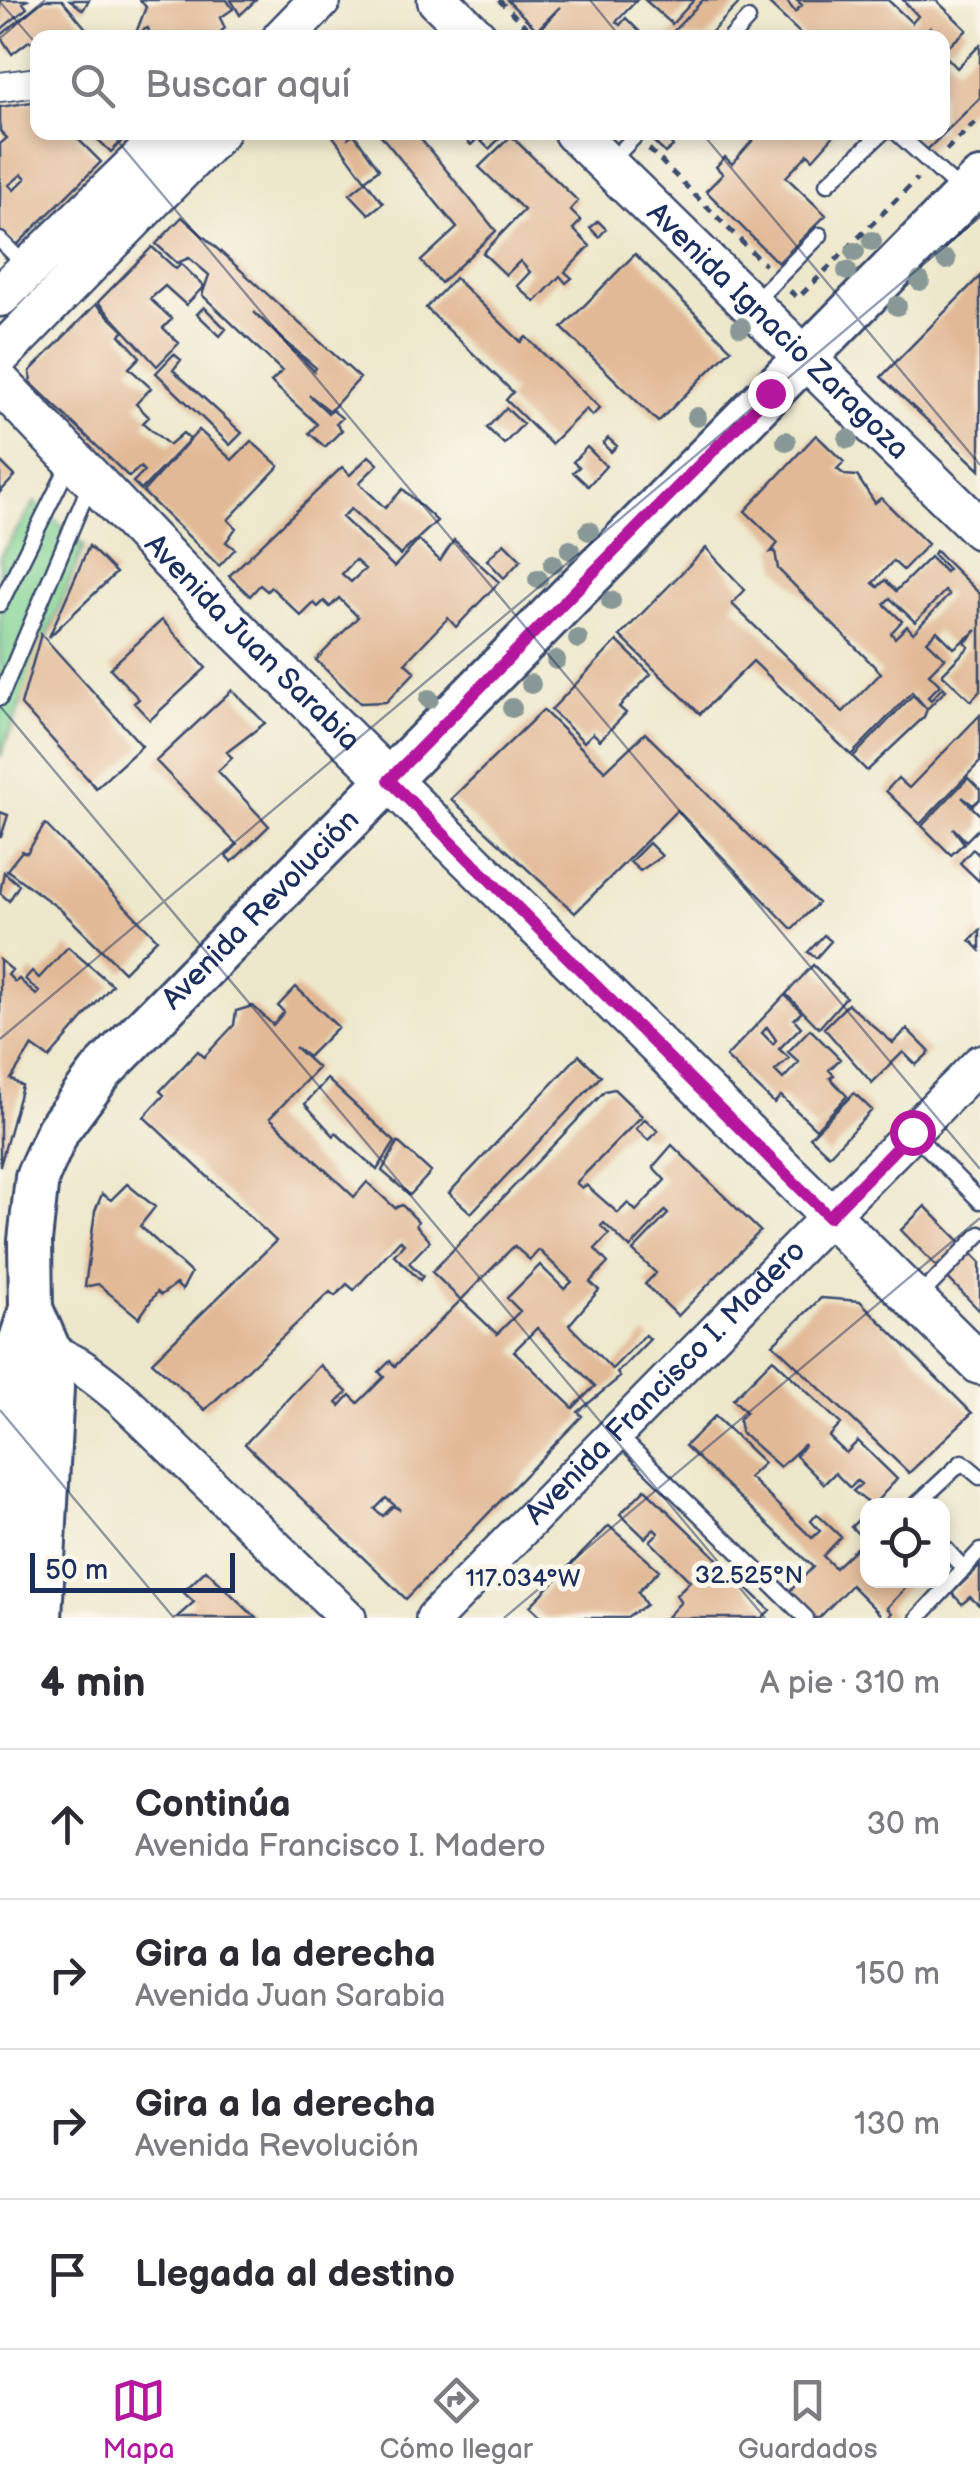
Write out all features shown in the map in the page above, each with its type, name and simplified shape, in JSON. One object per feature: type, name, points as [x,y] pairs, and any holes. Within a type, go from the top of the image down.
[{"type":"main road","points":[[291,30],[320,0]]},
{"type":"main road","points":[[438,0],[469,30]]},
{"type":"main road","points":[[0,355],[163,140]]},
{"type":"main road","points":[[14,282],[100,228],[208,140]]},
{"type":"main road","name":"Avenida Ignacio Zaragoza","points":[[582,140],[607,165],[769,287],[805,357],[980,530]]},
{"type":"main road","name":"Avenida Revolución","points":[[21,1365],[31,1309],[30,1241],[37,1176],[58,1130],[102,1070],[972,187]]},
{"type":"main road","name":"Avenida Juan Sarabia","points":[[0,383],[389,780],[980,1364]]},
{"type":"main road","points":[[8,1618],[5,1539],[21,1365]]},
{"type":"main road","points":[[21,1365],[52,1388],[40,1618]]},
{"type":"street","points":[[0,87],[30,83]]},
{"type":"street","name":"Avenida Francisco I. Madero","points":[[434,1618],[980,1064]]},
{"type":"street","points":[[21,1365],[86,1369],[120,1397],[348,1618]]},
{"type":"lane","points":[[738,30],[748,19]]},
{"type":"lane","points":[[607,165],[631,140]]},
{"type":"lane","points":[[827,184],[875,140]]},
{"type":"lane","points":[[905,140],[932,163],[972,187]]},
{"type":"lane","points":[[769,287],[820,235]]},
{"type":"lane","points":[[0,240],[14,282]]},
{"type":"lane","points":[[0,604],[82,469]]},
{"type":"lane","points":[[0,698],[82,469]]},
{"type":"lane","points":[[912,1132],[980,1201]]},
{"type":"lane","points":[[915,1301],[980,1234]]},
{"type":"lane","points":[[616,1433],[806,1618]]},
{"type":"lane","points":[[924,1498],[962,1462],[980,1478]]},
{"type":"lane","points":[[918,1618],[980,1551]]},
{"type":"lane","points":[[950,1554],[964,1569]]},
{"type":"path","points":[[499,0],[529,30]]},
{"type":"path","points":[[642,140],[769,287],[798,298],[980,118]]},
{"type":"green space","points":[[35,502],[84,546],[0,757],[0,556]]},
{"type":"building","points":[[0,0],[27,0],[23,3],[27,8],[0,30]]},
{"type":"building","points":[[44,0],[62,0],[87,30],[30,30],[30,41],[12,54],[0,36]]},
{"type":"building","points":[[70,0],[89,0],[83,10]]},
{"type":"building","points":[[140,0],[227,0],[233,9],[220,18],[223,30],[137,30],[146,7]]},
{"type":"building","points":[[231,0],[256,0],[240,15]]},
{"type":"building","points":[[507,0],[637,0],[616,22],[620,25],[626,18],[638,30],[540,30],[560,7],[537,30]]},
{"type":"building","points":[[645,0],[694,0],[672,24]]},
{"type":"building","points":[[703,0],[742,0],[714,30],[675,30]]},
{"type":"building","points":[[765,0],[786,0],[795,12],[802,5],[796,0],[888,0],[912,23],[918,16],[903,0],[936,0],[967,30],[950,45],[950,30],[930,27],[797,30]]},
{"type":"building","points":[[980,45],[980,98],[950,127],[950,61],[957,68]]},
{"type":"building","points":[[30,102],[30,140],[79,140],[101,162],[17,245],[8,236],[3,241],[0,237],[0,144],[7,138],[0,131],[0,107]],"holes":[[[22,174],[26,178],[14,190],[9,185]]]},
{"type":"building","points":[[98,140],[123,140],[111,152]]},
{"type":"building","points":[[336,140],[358,140],[379,169],[365,180]]},
{"type":"building","points":[[385,140],[422,140],[496,231],[441,283],[421,261],[457,228]]},
{"type":"building","points":[[480,140],[498,140],[489,149]]},
{"type":"building","points":[[507,140],[515,140],[578,201],[570,210],[581,221],[573,229],[590,246],[565,272],[572,278],[566,283],[560,276],[535,302],[517,286],[530,272],[520,261],[506,275],[483,253],[524,210],[479,167]]},
{"type":"building","points":[[668,140],[673,146],[665,153],[654,142]]},
{"type":"building","points":[[753,140],[830,140],[813,159],[808,154],[786,177],[826,215],[778,263],[706,191],[723,174],[716,167],[725,157],[732,164]]},
{"type":"building","points":[[916,140],[937,140],[926,151]]},
{"type":"building","points":[[366,181],[383,203],[369,214],[350,194]]},
{"type":"building","points":[[182,217],[360,378],[331,409],[342,418],[336,424],[342,430],[325,447],[309,433],[317,424],[271,382],[282,371],[202,295],[209,275],[189,258],[177,263],[156,244]],"holes":[[[254,312],[316,368],[314,371]]]},
{"type":"building","points":[[598,221],[606,229],[599,237],[590,228]]},
{"type":"building","points":[[152,247],[176,269],[181,264],[204,286],[186,305],[165,286],[150,299],[172,319],[163,328],[179,343],[157,366],[98,302]]},
{"type":"building","points":[[635,254],[731,349],[658,422],[562,328]]},
{"type":"building","points":[[980,276],[980,470],[881,377]]},
{"type":"building","points":[[455,278],[521,342],[526,337],[600,408],[592,416],[586,409],[551,444],[506,400],[513,392],[426,308]]},
{"type":"building","points":[[96,304],[124,331],[120,335],[140,357],[129,368],[151,388],[136,404],[149,417],[143,423],[169,445],[183,433],[190,439],[141,490],[133,482],[144,471],[140,467],[129,477],[31,383],[30,371]]},
{"type":"building","points":[[204,307],[226,329],[220,336],[197,314]]},
{"type":"building","points":[[174,354],[181,360],[173,370],[242,433],[230,445],[156,373]]},
{"type":"building","points":[[506,408],[523,424],[504,444],[487,428]]},
{"type":"building","points":[[199,430],[232,460],[251,441],[279,466],[228,520],[236,528],[226,542],[235,549],[219,566],[143,492]]},
{"type":"building","points":[[816,435],[844,462],[837,469],[845,475],[857,476],[875,503],[881,498],[928,544],[903,570],[893,561],[873,583],[878,587],[885,580],[896,591],[930,557],[945,572],[948,569],[933,554],[936,551],[980,594],[980,691],[971,701],[942,674],[969,647],[965,643],[977,630],[954,648],[937,631],[927,641],[945,658],[929,674],[940,685],[928,697],[931,700],[943,687],[946,690],[927,709],[912,692],[851,755],[753,661],[700,714],[620,636],[706,548],[745,590],[732,604],[843,712],[881,673],[778,569],[775,551],[771,552],[778,543],[745,511]],"holes":[[[945,591],[949,595],[913,633],[907,626],[895,638],[891,633],[902,621],[884,604],[890,598],[915,622]]]},
{"type":"building","points":[[608,438],[617,446],[611,452],[603,444]]},
{"type":"building","points":[[587,447],[606,466],[588,486],[573,472],[579,467],[573,462]]},
{"type":"building","points":[[369,456],[378,464],[359,483],[385,508],[403,489],[437,521],[400,555],[351,509],[342,517],[394,567],[419,540],[440,561],[454,540],[499,582],[456,627],[448,618],[405,663],[415,672],[386,702],[360,703],[316,660],[358,617],[339,598],[330,607],[324,601],[318,607],[314,603],[301,616],[271,587],[267,591],[260,585],[250,596],[229,576],[342,467],[350,475]],"holes":[[[355,560],[365,569],[351,582],[342,574]]]},
{"type":"building","points":[[0,461],[15,476],[0,492]]},
{"type":"building","points":[[504,543],[521,560],[504,578],[487,560]]},
{"type":"building","points":[[89,546],[116,573],[49,637]]},
{"type":"building","points":[[162,620],[206,668],[150,720],[134,703],[139,699],[110,668]]},
{"type":"building","points":[[41,634],[142,746],[96,788],[21,705]]},
{"type":"building","points":[[617,641],[651,674],[619,707],[626,713],[600,740],[593,733],[584,742],[551,710]]},
{"type":"building","points":[[232,690],[265,723],[227,752],[232,758],[218,771],[269,826],[232,862],[226,856],[237,845],[156,761]]},
{"type":"building","points":[[913,695],[927,709],[924,717],[867,771],[853,757]]},
{"type":"building","points":[[543,710],[605,771],[645,733],[818,903],[792,929],[677,810],[575,913],[451,799]]},
{"type":"building","points":[[980,715],[980,762],[920,824],[886,791],[898,778],[909,788]]},
{"type":"building","points":[[968,778],[980,790],[980,799],[973,805],[962,797],[980,815],[980,827],[966,841],[953,828],[964,843],[951,855],[922,826]]},
{"type":"building","points":[[0,812],[8,815],[1,837],[0,837]]},
{"type":"building","points":[[45,824],[157,939],[124,972],[61,910],[7,870],[22,851],[27,853]]},
{"type":"building","points":[[649,843],[662,856],[640,871],[630,862]]},
{"type":"building","points":[[973,849],[980,856],[980,882],[960,863]]},
{"type":"building","points":[[4,872],[19,885],[9,901],[0,893]]},
{"type":"building","points":[[980,930],[980,950],[970,940]]},
{"type":"building","points":[[824,935],[831,941],[816,958],[808,952]]},
{"type":"building","points":[[68,947],[112,985],[49,1058],[32,1046],[11,1079],[22,1086],[0,1166],[0,960],[12,970],[8,975],[15,982],[19,979],[36,995],[39,992],[25,979],[32,971],[39,978]]},
{"type":"building","points":[[813,965],[846,997],[819,1028],[786,994]]},
{"type":"building","points":[[296,987],[338,1027],[308,1057],[295,1047],[318,1068],[270,1118],[354,1197],[367,1182],[395,1208],[402,1205],[418,1221],[416,1225],[430,1241],[409,1263],[423,1276],[420,1280],[394,1255],[404,1244],[400,1240],[354,1290],[347,1284],[335,1296],[330,1292],[205,1410],[152,1362],[276,1241],[144,1117],[164,1095],[160,1091],[198,1051],[204,1057],[234,1025],[236,1011],[253,1006],[273,1025],[284,1012],[278,1006]]},
{"type":"building","points":[[785,995],[802,1012],[794,1019],[801,1027],[779,1049],[789,1058],[775,1071],[783,1079],[799,1062],[788,1052],[810,1029],[840,1059],[829,1070],[834,1075],[830,1078],[847,1096],[816,1129],[781,1096],[774,1103],[726,1057]],"holes":[[[767,1027],[776,1040],[773,1044],[762,1033]]]},
{"type":"building","points":[[848,1004],[893,1043],[907,1029],[930,1052],[916,1065],[903,1052],[872,1083],[824,1028]]},
{"type":"building","points":[[579,1055],[601,1076],[471,1213],[449,1193]]},
{"type":"building","points":[[327,1079],[395,1142],[377,1170],[336,1133],[334,1136],[305,1104]]},
{"type":"building","points":[[614,1089],[642,1116],[576,1183],[582,1188],[586,1185],[618,1213],[628,1203],[636,1211],[665,1180],[653,1167],[672,1145],[760,1231],[678,1316],[645,1284],[656,1273],[633,1251],[668,1214],[665,1211],[630,1248],[604,1223],[601,1226],[609,1234],[595,1249],[608,1263],[590,1282],[599,1290],[569,1325],[612,1369],[645,1335],[650,1339],[617,1373],[620,1377],[578,1412],[582,1416],[406,1599],[245,1444],[320,1365],[347,1392],[337,1403],[340,1406],[350,1395],[358,1403],[384,1377],[379,1372],[390,1361],[395,1366],[461,1300],[432,1272],[605,1091]],"holes":[[[514,1246],[530,1260],[539,1250],[572,1282],[564,1289],[540,1265],[507,1298],[520,1311],[497,1334],[461,1300]],[[537,1328],[595,1386],[573,1408],[514,1351]],[[386,1498],[400,1510],[393,1506],[383,1516],[375,1509]]]},
{"type":"building","points":[[854,1093],[872,1110],[829,1155],[810,1137]]},
{"type":"building","points":[[645,1119],[658,1131],[648,1140],[636,1129]]},
{"type":"building","points":[[398,1142],[431,1172],[410,1195],[382,1171]]},
{"type":"building","points":[[127,1184],[155,1207],[140,1226],[191,1273],[182,1290],[176,1284],[161,1295],[157,1292],[139,1318],[98,1284],[85,1287],[95,1211],[102,1194],[111,1200]]},
{"type":"building","points":[[925,1206],[980,1262],[980,1311],[901,1230]]},
{"type":"building","points":[[821,1298],[860,1301],[972,1413],[909,1473],[773,1344]]},
{"type":"building","points":[[773,1359],[841,1424],[829,1437],[846,1453],[858,1441],[897,1479],[879,1498],[862,1498],[853,1491],[861,1484],[857,1481],[850,1488],[835,1473],[824,1484],[796,1456],[805,1444],[780,1467],[741,1432],[739,1419],[746,1412],[733,1399]]},
{"type":"building","points":[[715,1416],[764,1463],[749,1477],[812,1538],[820,1531],[811,1521],[817,1514],[841,1537],[823,1556],[835,1568],[856,1548],[860,1552],[860,1588],[906,1588],[887,1608],[892,1613],[888,1618],[876,1618],[880,1614],[851,1585],[819,1618],[807,1618],[785,1596],[813,1567],[685,1446]]},
{"type":"building","points":[[645,1489],[770,1610],[762,1618],[666,1618],[681,1602],[676,1595],[690,1581],[650,1541],[658,1533],[654,1529],[645,1538],[620,1514]]},
{"type":"building","points":[[860,1518],[860,1535],[851,1527]]},
{"type":"building","points":[[609,1526],[659,1570],[638,1592],[646,1605],[627,1618],[543,1618],[530,1606]]},
{"type":"building","points":[[980,1566],[980,1606],[970,1597],[962,1604],[952,1593]]},
{"type":"building","points":[[206,1570],[256,1618],[176,1618],[194,1602],[183,1592]]},
{"type":"route","points":[[770,393],[389,780],[829,1217],[912,1132]]}]
